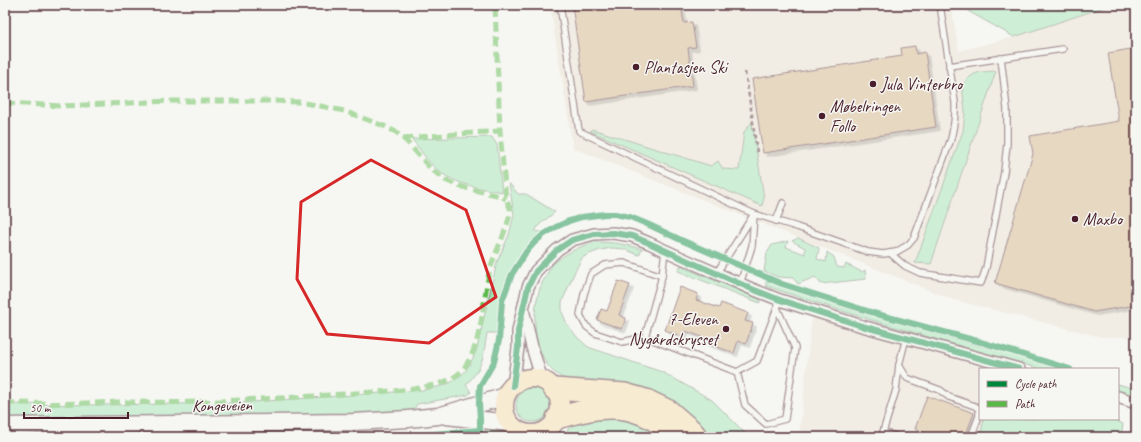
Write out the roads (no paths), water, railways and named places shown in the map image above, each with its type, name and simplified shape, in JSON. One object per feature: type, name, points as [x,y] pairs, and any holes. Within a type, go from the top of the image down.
[{"type":"highway","points":[[548,385],[625,394],[646,400],[669,411],[697,437]]},
{"type":"highway","points":[[553,427],[580,411],[599,408],[625,408],[641,413],[665,426],[678,437]]},
{"type":"main road","points":[[535,378],[548,385],[558,396],[560,403],[560,411],[553,427],[538,433],[530,434],[519,431],[507,417],[505,410],[504,403],[510,391],[520,381],[527,379],[535,378]]},
{"type":"main road","name":"Kongeveien","points":[[5,426],[353,422],[408,419],[438,416],[510,391]]},
{"type":"main road","name":"Kongeveien","points":[[438,416],[519,431]]},
{"type":"street","points":[[510,391],[518,348],[518,331],[528,287],[536,271],[557,250],[572,240],[594,234],[613,233],[632,236],[649,242],[740,284],[779,304],[1015,368]]},
{"type":"street","points":[[523,308],[532,347],[548,385]]},
{"type":"street","points":[[1119,398],[1136,403]]},
{"type":"lane","points":[[560,5],[579,131],[754,214],[797,227],[868,252],[883,254],[896,252],[902,249],[914,238],[951,139],[954,126],[956,114],[955,102],[940,5]]},
{"type":"lane","points":[[950,66],[1063,49]]},
{"type":"lane","points":[[890,253],[906,266],[920,272],[981,283],[986,268],[1004,172],[1007,144],[1007,109],[1001,58]]},
{"type":"lane","points":[[776,221],[783,203]]},
{"type":"lane","points":[[716,274],[754,214]]},
{"type":"lane","points":[[740,284],[752,246],[754,214]]},
{"type":"lane","points":[[645,336],[662,276],[665,250]]},
{"type":"lane","points":[[662,276],[624,263],[605,265],[591,274],[584,294],[580,315],[586,326],[595,333],[622,342],[645,336],[737,372]]},
{"type":"lane","points":[[737,372],[757,361],[779,304]]},
{"type":"lane","points":[[737,372],[745,405],[766,424],[785,419],[795,348],[779,304]]},
{"type":"lane","points":[[898,437],[883,432],[896,390],[899,365],[906,338]]},
{"type":"lane","points":[[899,365],[907,378],[940,390],[949,397],[975,406],[979,409],[979,416],[971,437]]},
{"type":"place","name":"Plantasjen Ski","points":[[636,67]]},
{"type":"place","name":"Jula Vinterbro","points":[[873,84]]},
{"type":"place","name":"Møbelringen Follo","points":[[822,116]]},
{"type":"place","name":"Maxbo","points":[[1075,219]]},
{"type":"place","name":"7-Eleven Nygårdskrysset","points":[[726,329]]}]
